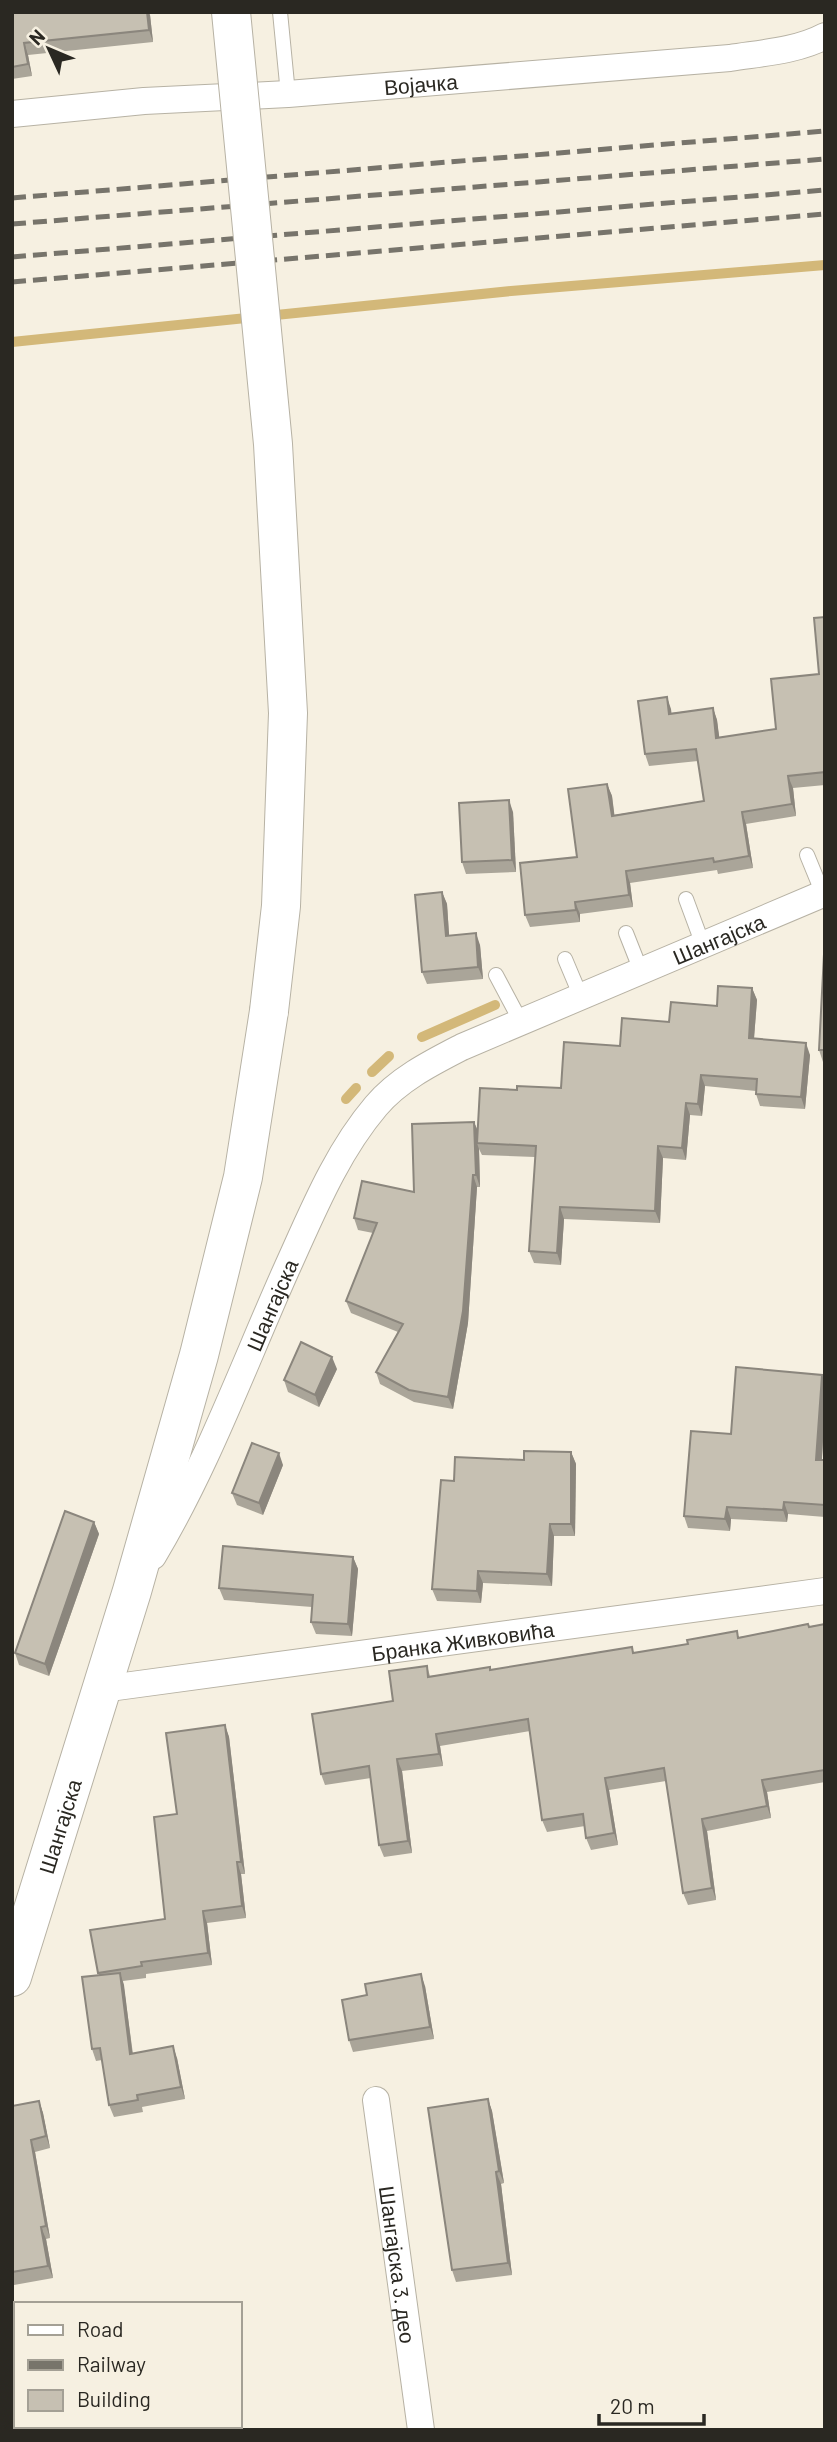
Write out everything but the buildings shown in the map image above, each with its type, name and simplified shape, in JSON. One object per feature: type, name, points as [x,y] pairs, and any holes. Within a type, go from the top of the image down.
[{"type":"main road","points":[[132,1591],[202,1343],[237,1201],[259,1086],[281,906],[288,713],[272,444],[231,12]]},
{"type":"main road","name":"Шангајска","points":[[12,1977],[132,1591]]},
{"type":"street","name":"Војачка","points":[[12,114],[144,101],[288,94],[730,58],[788,48],[825,36]]},
{"type":"street","name":"Шангајска","points":[[132,1591],[183,1504],[310,1217],[355,1133],[377,1105],[416,1071],[462,1047],[824,894]]},
{"type":"street","name":"Бранка Живковића","points":[[102,1689],[825,1591]]},
{"type":"street","name":"Шангајска 3. део","points":[[376,2099],[421,2430]]},
{"type":"lane","points":[[280,12],[288,94]]},
{"type":"lane","points":[[807,855],[824,894]]},
{"type":"lane","points":[[685,899],[703,945]]},
{"type":"lane","points":[[626,933],[641,971]]},
{"type":"lane","points":[[565,959],[581,997]]},
{"type":"lane","points":[[496,975],[521,1022]]},
{"type":"waterway","points":[[12,342],[511,291],[825,265]]},
{"type":"waterway","points":[[422,1037],[495,1005]]},
{"type":"waterway","points":[[372,1072],[389,1056]]},
{"type":"waterway","points":[[346,1099],[356,1088]]},
{"type":"railway","points":[[12,198],[825,131]]},
{"type":"railway","points":[[12,224],[825,159]]},
{"type":"railway","points":[[12,257],[825,190]]},
{"type":"railway","points":[[12,282],[825,214]]}]
